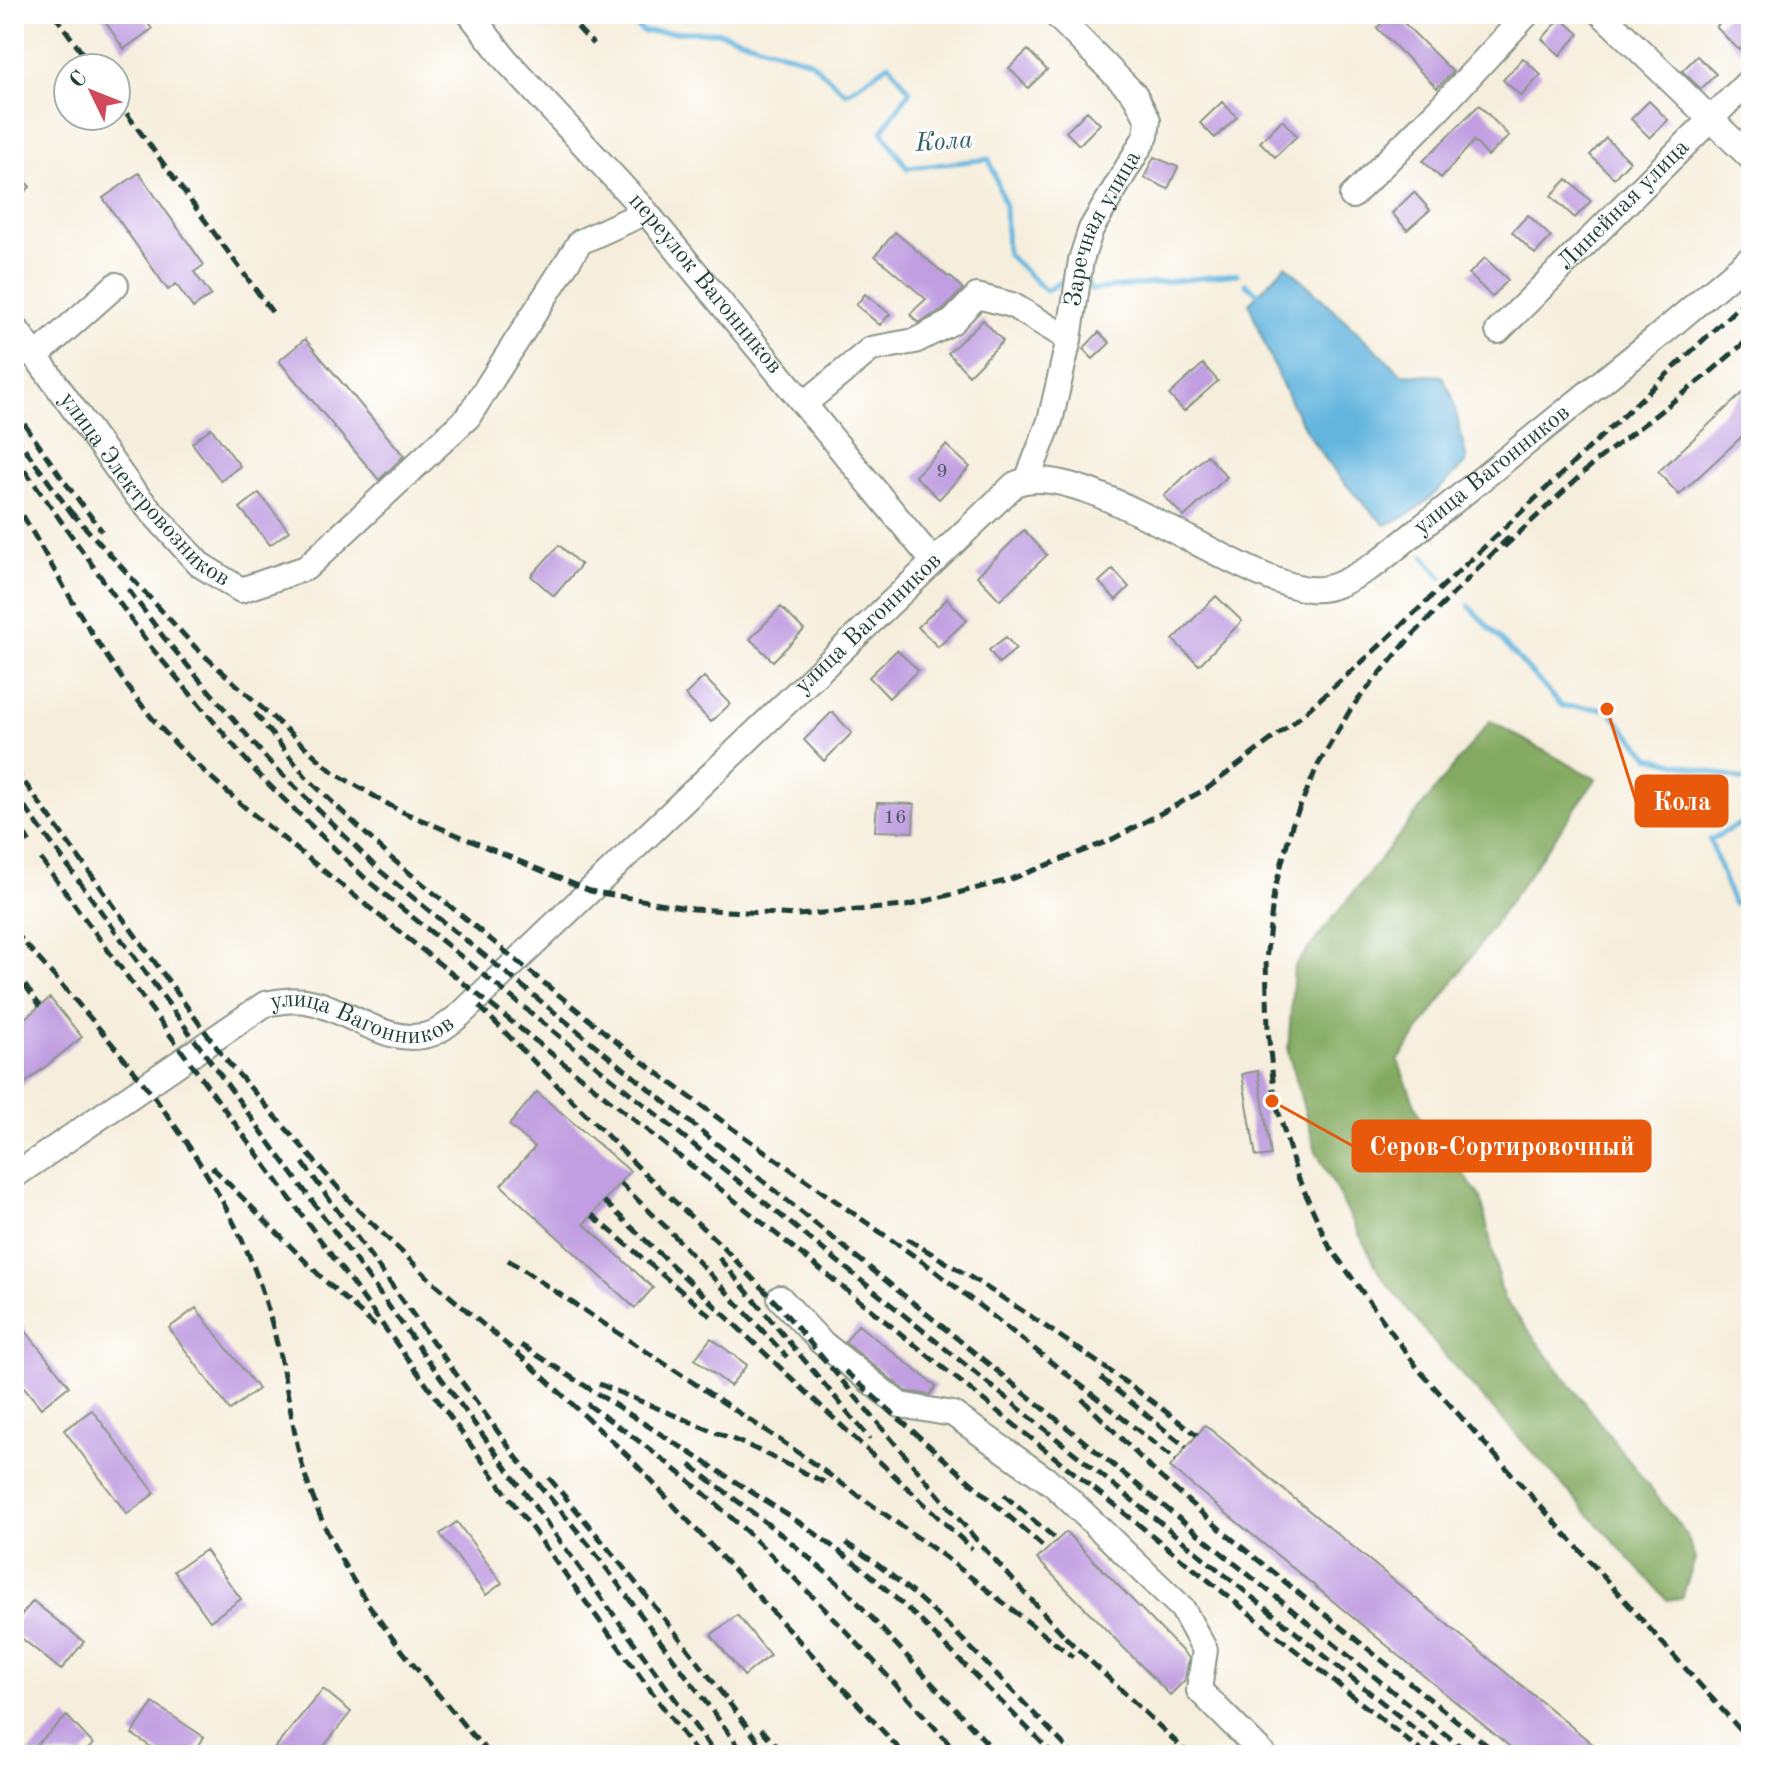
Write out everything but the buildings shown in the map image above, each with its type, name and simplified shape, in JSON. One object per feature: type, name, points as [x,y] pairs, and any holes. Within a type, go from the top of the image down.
[{"type":"street","name":"переулок Вагонников","points":[[470,14],[506,60],[646,212],[933,561]]},
{"type":"street","name":"Заречная улица","points":[[1028,478],[1050,421],[1069,339],[1081,260],[1091,229],[1146,136],[1148,120],[1135,95],[1055,14]]},
{"type":"street","points":[[1352,196],[1527,14]]},
{"type":"street","points":[[1602,14],[1751,158]]},
{"type":"street","name":"Линейная улица","points":[[1498,331],[1751,79]]},
{"type":"street","name":"улица Электровозников","points":[[14,326],[133,491],[199,564],[241,590],[306,568],[468,417],[580,242],[646,212]]},
{"type":"street","name":"улица Вагонников","points":[[14,1176],[265,1004],[289,999],[314,1003],[390,1033],[413,1037],[435,1032],[460,1015],[1015,484],[1028,478],[1054,479],[1131,510],[1275,581],[1311,589],[1342,584],[1388,554],[1751,258]]},
{"type":"street","points":[[35,357],[116,285]]},
{"type":"street","points":[[804,404],[871,349],[915,341],[952,322],[977,296],[1012,305],[1069,339]]},
{"type":"street","points":[[780,1298],[820,1341],[900,1405],[953,1414],[1054,1485],[1182,1608],[1205,1650],[1199,1690],[1264,1755]]},
{"type":"green space","points":[[1490,721],[1596,779],[1398,1061],[1419,1115],[1481,1198],[1503,1298],[1686,1534],[1695,1559],[1682,1598],[1667,1600],[1445,1356],[1381,1276],[1316,1151],[1288,1052],[1294,967]]},
{"type":"water","points":[[1286,265],[1402,374],[1442,376],[1452,395],[1467,461],[1430,498],[1398,520],[1385,525],[1338,475],[1307,432],[1272,362],[1249,303]]},
{"type":"waterway","name":"Кола","points":[[622,14],[643,32],[718,32],[810,61],[846,93],[889,64],[910,91],[882,131],[907,168],[989,159],[1005,205],[1007,254],[1046,291],[1072,275]]},
{"type":"waterway","name":"Кола","points":[[1087,282],[1091,290],[1237,274]]},
{"type":"waterway","name":"Кола","points":[[1246,284],[1261,296]]},
{"type":"waterway","name":"Кола","points":[[1424,556],[1442,578]]},
{"type":"waterway","name":"Кола","points":[[1469,606],[1562,706],[1607,709],[1650,757],[1748,781],[1751,785]]},
{"type":"waterway","name":"Кола","points":[[1751,818],[1710,840],[1733,903],[1751,906]]},
{"type":"railway","points":[[54,14],[81,52]]},
{"type":"railway","points":[[565,14],[593,44]]},
{"type":"railway","points":[[132,121],[275,316]]},
{"type":"railway","points":[[70,511],[196,648],[333,772],[398,810],[590,891],[693,909],[797,915],[906,906],[1009,880],[1111,840],[1208,788],[1293,723],[1373,652],[1751,295]]},
{"type":"railway","points":[[1504,547],[1596,461],[1751,337]]},
{"type":"railway","points":[[14,409],[102,531]]},
{"type":"railway","points":[[14,434],[75,518]]},
{"type":"railway","points":[[14,455],[150,646],[257,773],[368,881],[1447,1755]]},
{"type":"railway","points":[[14,500],[77,609],[129,688],[171,739],[223,788],[1426,1755]]},
{"type":"railway","points":[[1509,537],[1409,639],[1352,707],[1318,765],[1292,825],[1274,892],[1266,960],[1268,1030],[1275,1100],[1297,1175],[1329,1246],[1419,1370],[1751,1742]]},
{"type":"railway","points":[[128,589],[165,639],[268,760],[379,870],[1471,1755]]},
{"type":"railway","points":[[255,713],[306,777],[390,857],[624,1048],[733,1129],[930,1267],[1176,1460]]},
{"type":"railway","points":[[14,768],[225,1059],[354,1206],[433,1282],[525,1360],[629,1457],[905,1755]]},
{"type":"railway","points":[[14,792],[716,1755]]},
{"type":"railway","points":[[14,817],[31,845]]},
{"type":"railway","points":[[41,859],[698,1755]]},
{"type":"railway","points":[[14,931],[140,1078],[196,1157],[221,1199],[263,1292],[303,1469],[332,1541],[383,1625],[492,1755]]},
{"type":"railway","points":[[14,970],[40,1006]]},
{"type":"railway","points":[[479,1006],[779,1306],[980,1544],[1073,1645]]},
{"type":"railway","points":[[303,1163],[517,1458],[589,1545],[745,1755]]},
{"type":"railway","points":[[212,1167],[324,1280],[375,1326]]},
{"type":"railway","points":[[620,1183],[669,1230],[787,1357]]},
{"type":"railway","points":[[604,1201],[972,1549]]},
{"type":"railway","points":[[592,1215],[713,1318]]},
{"type":"railway","points":[[907,1239],[1055,1332],[1197,1435]]},
{"type":"railway","points":[[719,1258],[870,1439]]},
{"type":"railway","points":[[508,1260],[786,1444],[945,1557],[1073,1657]]},
{"type":"railway","points":[[521,1345],[808,1528],[867,1572],[922,1622],[1054,1755]]},
{"type":"railway","points":[[845,1371],[1047,1550]]},
{"type":"railway","points":[[1101,1378],[1186,1447]]},
{"type":"railway","points":[[599,1384],[749,1446],[830,1485]]},
{"type":"railway","points":[[1082,1399],[1157,1474],[1227,1535],[1499,1755]]},
{"type":"railway","points":[[587,1404],[661,1458],[741,1527],[816,1600],[960,1755]]},
{"type":"railway","points":[[690,1465],[786,1538],[846,1590],[998,1755]]},
{"type":"railway","points":[[549,1478],[661,1615],[768,1755]]},
{"type":"railway","points":[[1004,1495],[1057,1540]]},
{"type":"railway","points":[[846,1543],[877,1564],[937,1615],[1074,1755]]},
{"type":"railway","points":[[1065,1637],[1190,1755]]},
{"type":"railway","points":[[761,1729],[785,1755]]},
{"type":"place","name":"Кола","points":[[1607,709]]},
{"type":"place","name":"Серов-Сортировочный","points":[[1272,1101]]}]
